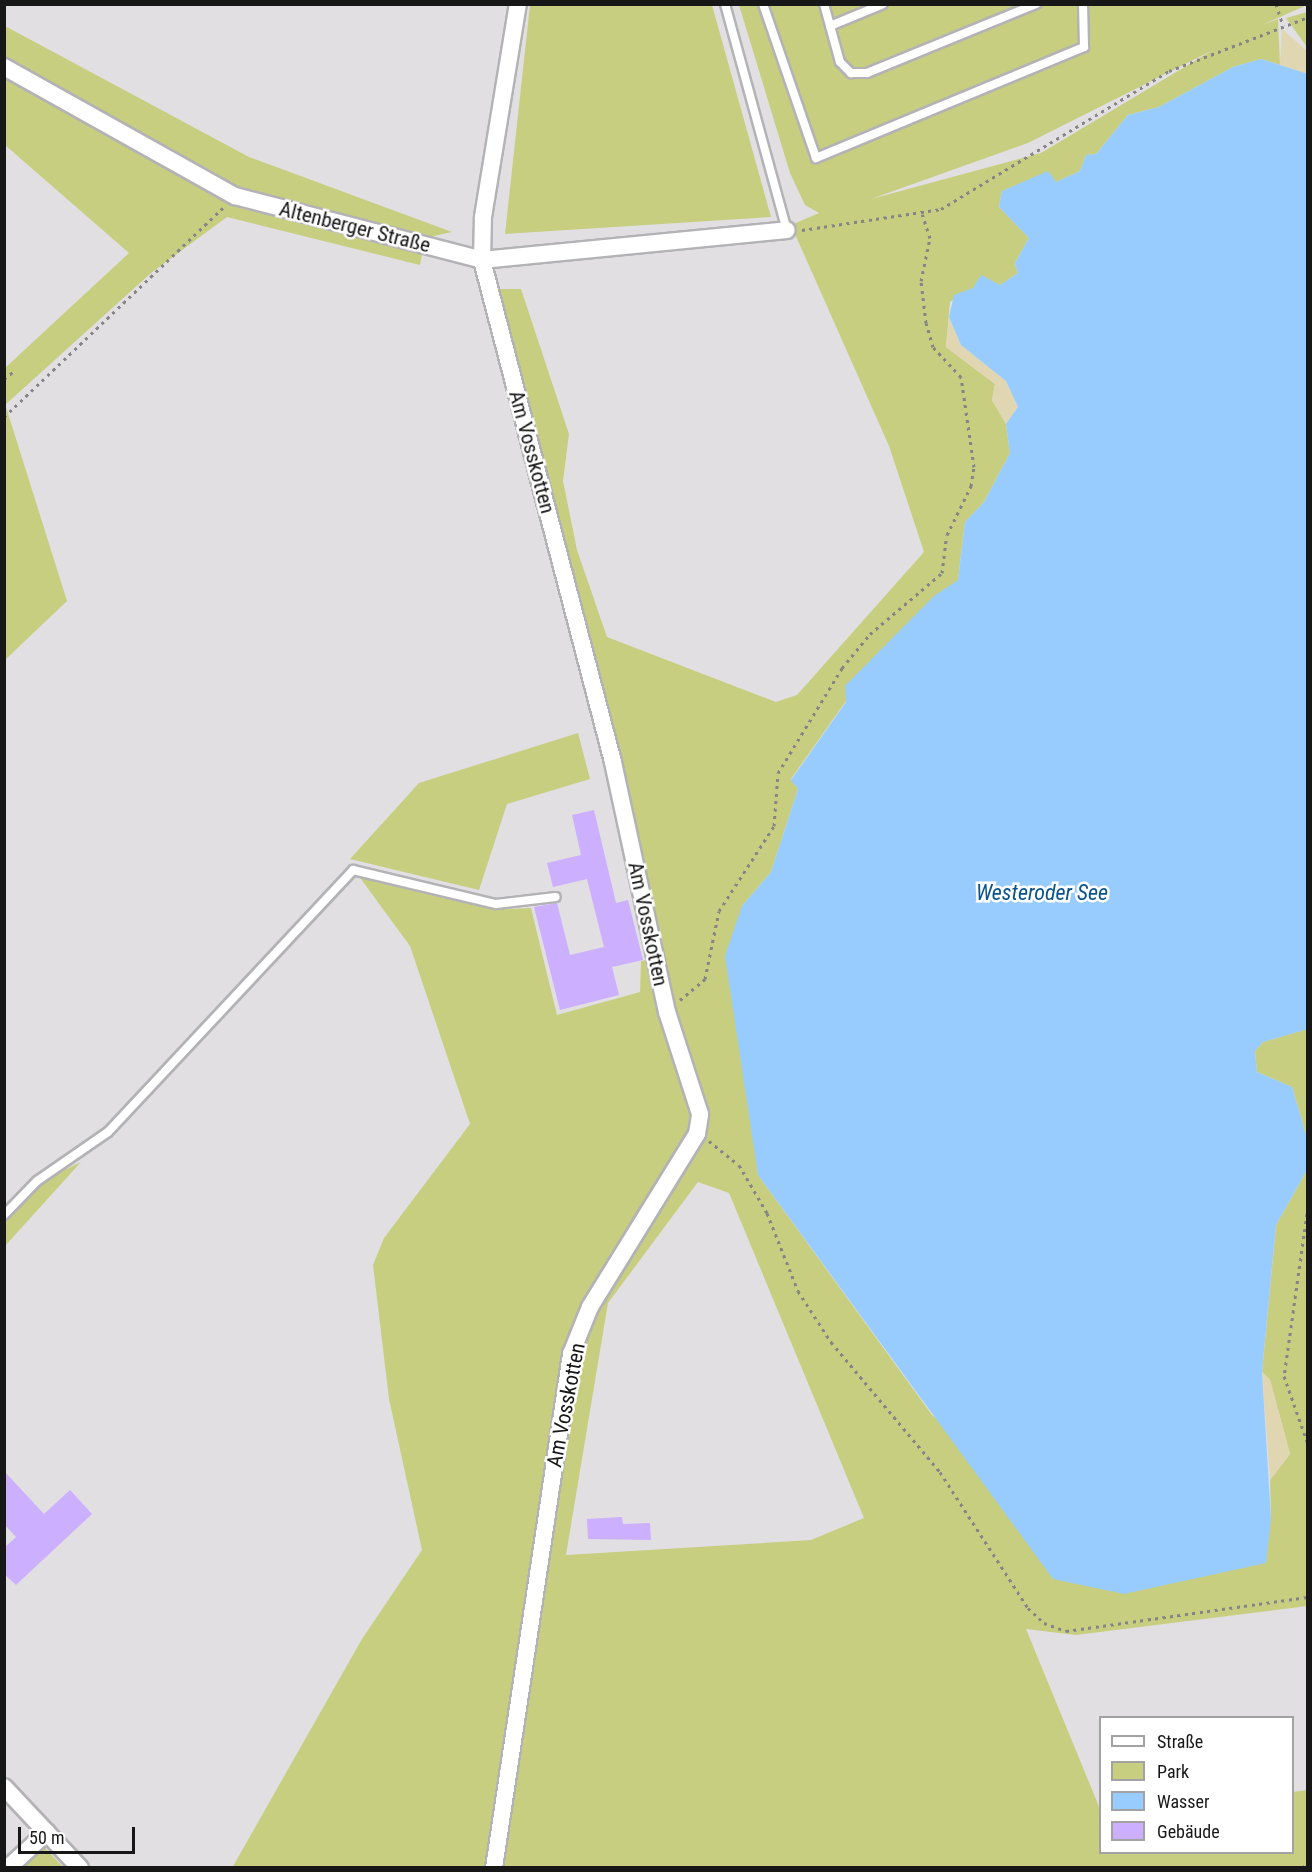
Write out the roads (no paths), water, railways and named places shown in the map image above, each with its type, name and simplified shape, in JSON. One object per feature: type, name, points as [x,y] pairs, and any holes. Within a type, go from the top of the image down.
[{"type":"street","points":[[518,4],[483,217],[482,260],[787,230]]},
{"type":"street","name":"Altenberger Straße","points":[[4,67],[235,196],[482,260]]},
{"type":"street","name":"Am Vosskotten","points":[[482,260],[613,762],[667,1012],[696,1097],[697,1134],[590,1307],[572,1353],[494,1868]]},
{"type":"street","points":[[4,1787],[80,1868]]},
{"type":"street","points":[[8,1868],[47,1832]]},
{"type":"lane","points":[[725,4],[787,230]]},
{"type":"lane","points":[[763,4],[816,158],[1084,47],[1083,4]]},
{"type":"lane","points":[[824,4],[840,63],[851,73],[867,73],[1036,4]]},
{"type":"lane","points":[[830,26],[883,4]]},
{"type":"lane","points":[[4,1215],[37,1181],[108,1132],[353,870],[496,904],[556,897]]},
{"type":"water","name":"Westeroder See","points":[[1261,59],[1308,74],[1308,1029],[1263,1042],[1255,1051],[1257,1072],[1292,1087],[1307,1138],[1307,1170],[1276,1225],[1262,1372],[1271,1519],[1266,1563],[1124,1594],[1053,1579],[758,1175],[725,956],[742,906],[771,872],[798,789],[791,780],[846,702],[845,686],[934,596],[958,580],[965,522],[984,502],[1010,453],[1006,424],[1018,407],[1006,381],[961,345],[949,317],[954,295],[973,288],[981,275],[1000,285],[1018,273],[1015,263],[1029,238],[999,207],[1002,191],[1048,171],[1056,182],[1080,171],[1086,155],[1096,154],[1128,115],[1159,107],[1233,67]]}]
